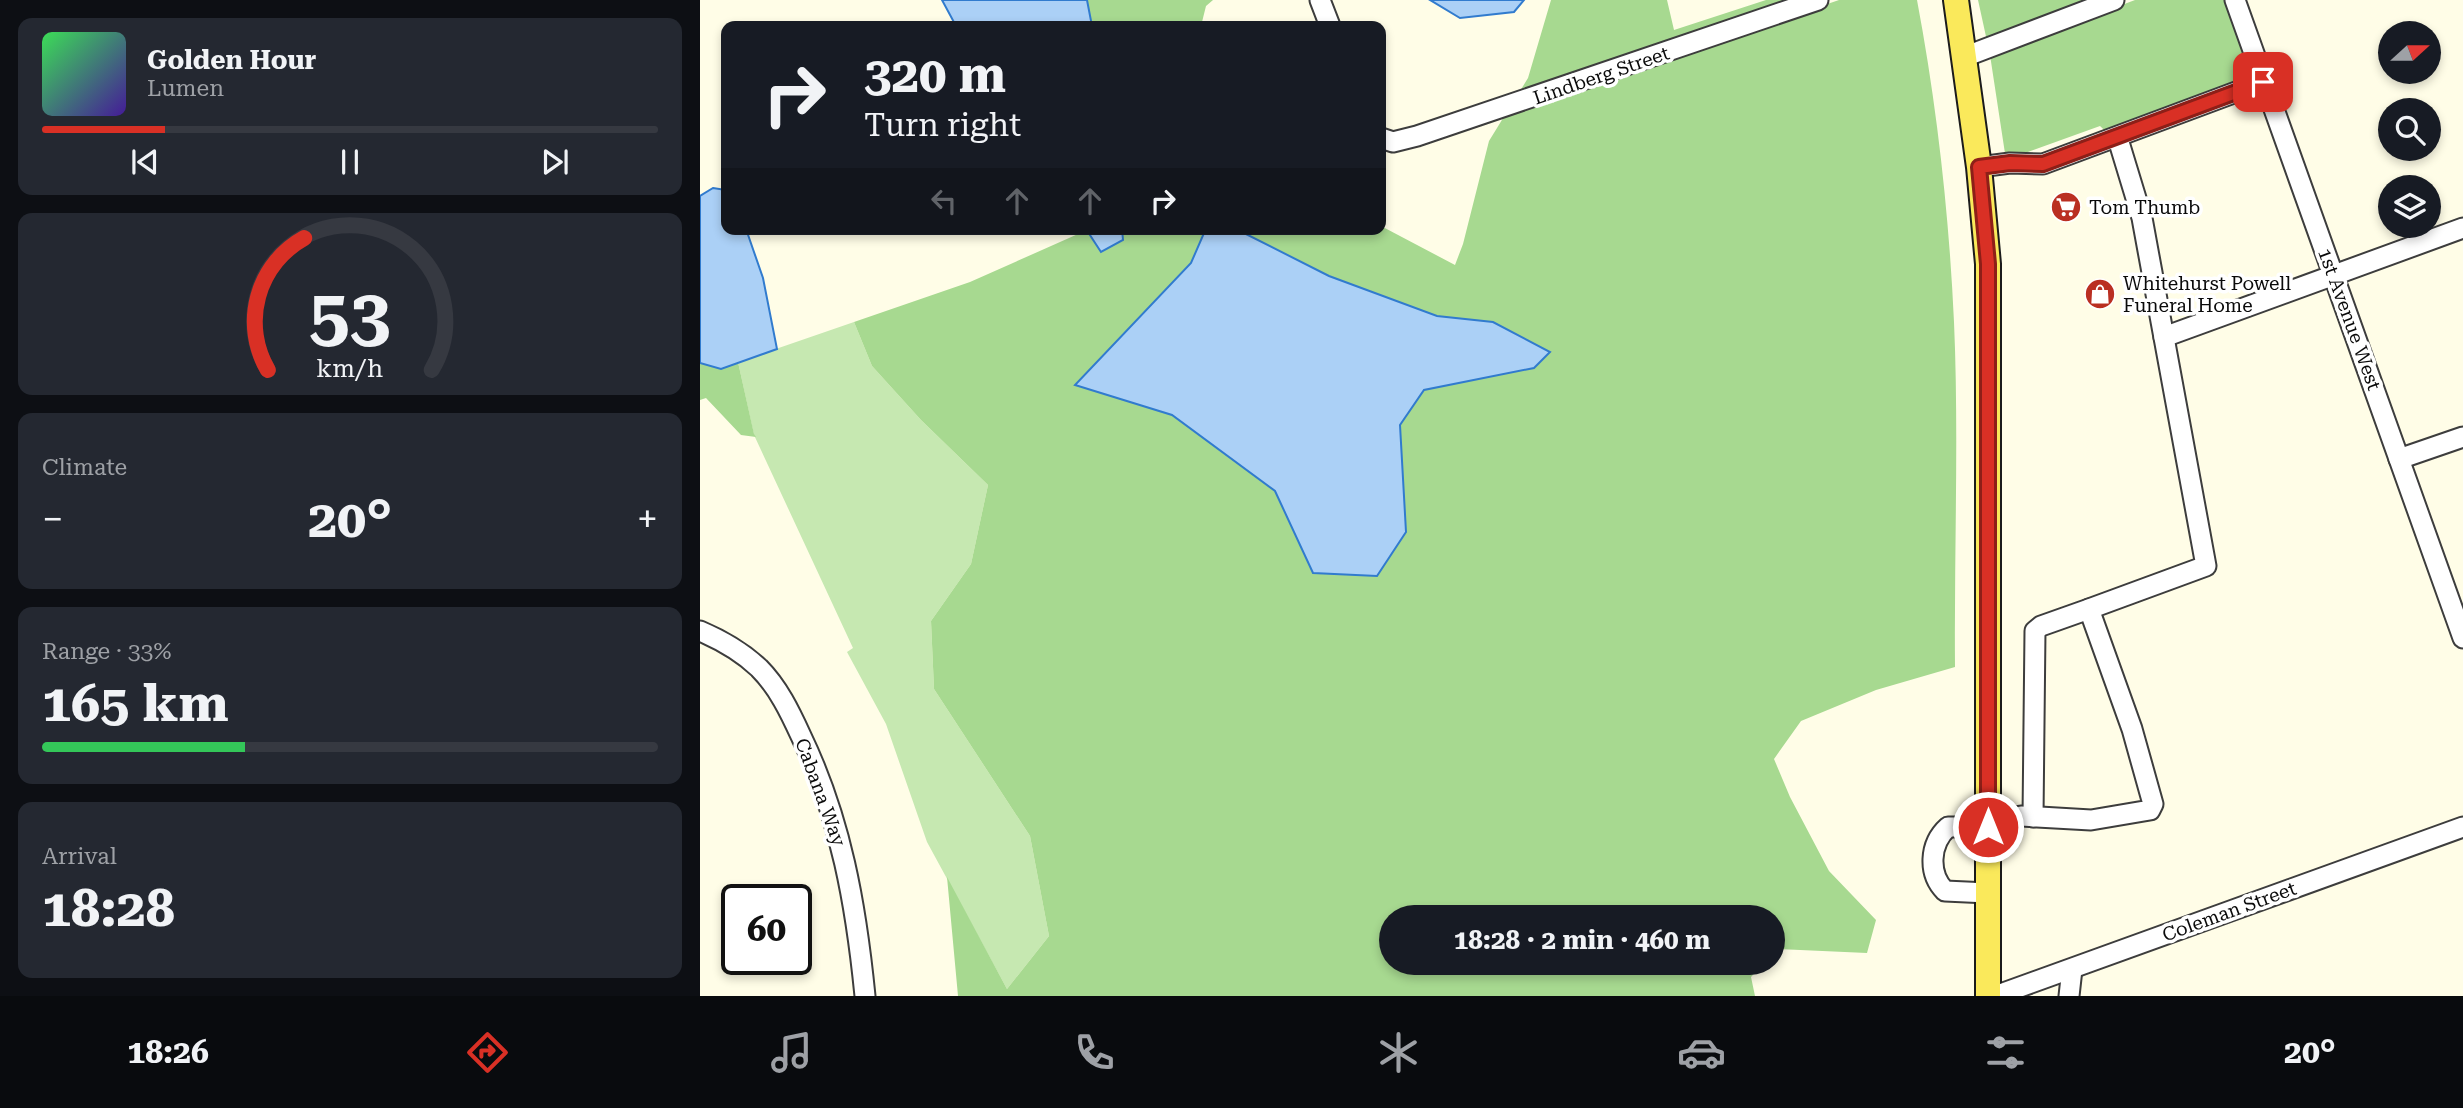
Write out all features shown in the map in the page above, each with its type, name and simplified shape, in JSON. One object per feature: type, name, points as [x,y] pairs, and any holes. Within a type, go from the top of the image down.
[{"type":"main road","points":[[1956,0],[1979,167],[1988,264],[1987,996]]},
{"type":"street","points":[[1320,0],[1328,21]]},
{"type":"street","name":"Lindberg Street","points":[[1386,140],[1393,142],[1417,136],[1818,0]]},
{"type":"street","points":[[1964,57],[2113,0]]},
{"type":"street","name":"1st Avenue West","points":[[2235,0],[2463,638]]},
{"type":"street","points":[[1979,167],[2010,163],[2043,164],[2118,139],[2263,82]]},
{"type":"street","points":[[2033,817],[2035,631],[2041,625],[2206,566],[2142,218],[2118,139]]},
{"type":"street","points":[[2164,337],[2463,228]]},
{"type":"street","points":[[2399,459],[2463,437]]},
{"type":"street","points":[[1988,893],[1945,891],[1937,882],[1934,854],[1939,835],[1948,827],[1988,827],[2021,816],[2091,820],[2150,810],[2153,804],[2132,729],[2089,609]]},
{"type":"street","name":"Cabana Way","points":[[700,631],[730,646],[760,669],[782,699],[810,754],[845,858],[855,908],[865,996]]},
{"type":"street","name":"Coleman Street","points":[[1996,996],[2463,827]]},
{"type":"street","points":[[2069,996],[2072,969]]},
{"type":"green space","points":[[1087,0],[1213,0],[1206,6],[1202,21],[1091,21]]},
{"type":"green space","points":[[1551,0],[1667,0],[1674,30],[1766,0],[1796,0],[1517,96],[1528,78]]},
{"type":"green space","points":[[1839,0],[1917,0],[1936,120],[1952,282],[1956,408],[1955,667],[1876,690],[1801,721],[1774,759],[1790,797],[1829,871],[1876,920],[1867,953],[1785,949],[1785,905],[1379,905],[1379,975],[1753,975],[1755,996],[958,996],[947,877],[1007,989],[1049,936],[1030,836],[934,689],[931,621],[971,564],[988,485],[921,420],[872,366],[854,322],[970,282],[1076,235],[1090,235],[1101,252],[1123,240],[1123,235],[1204,235],[1191,263],[1075,385],[1172,415],[1275,491],[1313,573],[1402,478],[1400,425],[1424,390],[1534,368],[1493,322],[1437,316],[1329,276],[1248,235],[1386,235],[1386,229],[1455,265],[1463,244],[1489,141],[1505,115]]},
{"type":"green space","points":[[1978,0],[2094,0],[1987,41]]},
{"type":"green space","points":[[2135,0],[2227,0],[2256,85],[2120,145],[2100,126],[2006,160],[1990,55]]},
{"type":"green space","points":[[854,322],[872,366],[921,420],[988,485],[971,564],[931,621],[934,689],[1030,836],[1049,936],[1007,989],[927,842],[886,724],[847,652],[853,648],[754,435],[738,362]]},
{"type":"green space","points":[[738,362],[756,437],[741,435],[706,398],[700,400],[700,363],[721,369]]},
{"type":"water","points":[[942,0],[1087,0],[1091,21],[953,21]]},
{"type":"water","points":[[1430,0],[1524,0],[1514,12],[1460,18]]},
{"type":"water","points":[[713,188],[721,189],[721,235],[748,235],[763,278],[777,349],[721,369],[700,363],[700,196]]},
{"type":"water","points":[[1090,235],[1123,235],[1123,240],[1101,252]]},
{"type":"water","points":[[1203,235],[1248,235],[1329,276],[1437,316],[1493,322],[1550,352],[1534,368],[1424,390],[1400,425],[1406,532],[1377,576],[1313,573],[1275,491],[1172,415],[1075,385],[1191,263]]},
{"type":"place","name":"Tom Thumb","points":[[2066,207]]},
{"type":"place","name":"Whitehurst Powell Funeral Home","points":[[2100,294]]},
{"type":"route","points":[[1988,827],[1988,264],[1979,167],[2010,163],[2043,164],[2118,139],[2263,82]]}]
